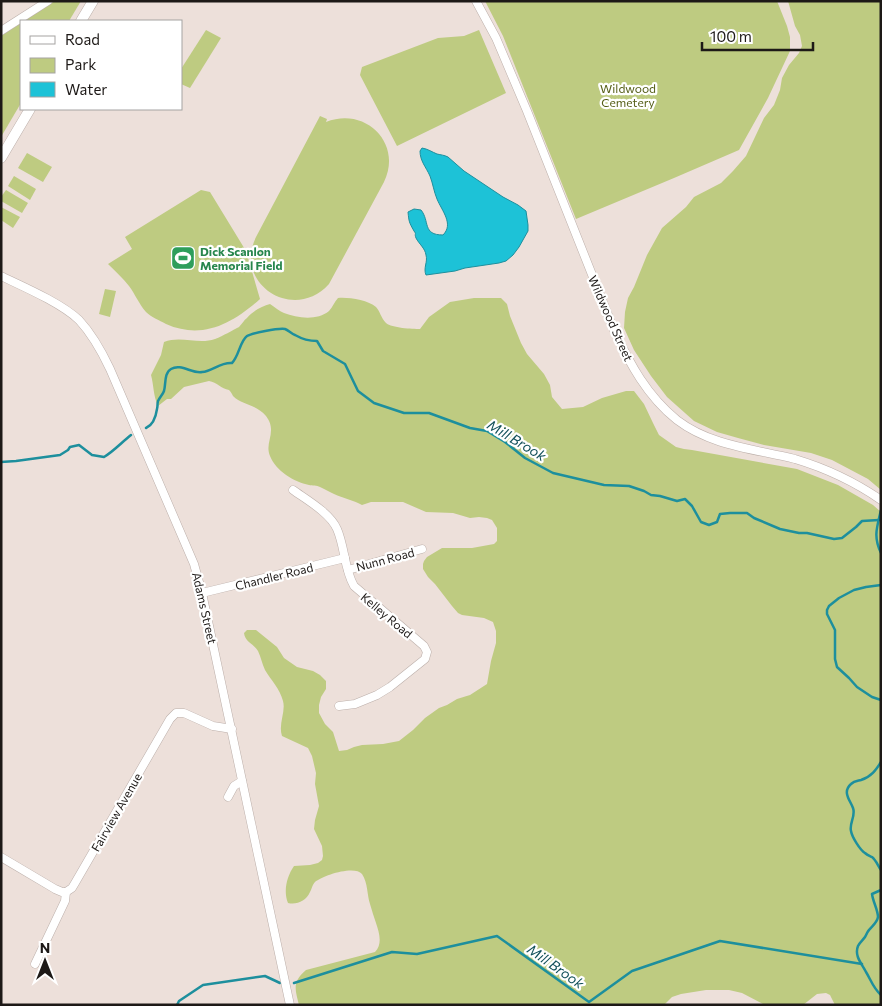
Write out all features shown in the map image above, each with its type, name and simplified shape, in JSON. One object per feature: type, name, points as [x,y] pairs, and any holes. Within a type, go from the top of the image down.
[{"type":"main road","points":[[82,20],[92,1]]},
{"type":"main road","points":[[1,158],[29,110]]},
{"type":"street","points":[[1,31],[48,1]]},
{"type":"street","name":"Wildwood Street","points":[[476,1],[496,38],[527,111],[614,330],[630,363],[649,392],[672,416],[696,432],[729,444],[816,466],[841,477],[879,499]]},
{"type":"street","name":"Adams Street","points":[[1,276],[45,298],[71,314],[83,324],[92,336],[110,369],[194,564],[232,729],[290,1005]]},
{"type":"street","name":"Kelley Road","points":[[293,490],[320,509],[335,525],[351,581],[356,588],[424,646],[427,654],[422,662],[384,691],[355,704],[339,706]]},
{"type":"street","name":"Nunn Road","points":[[348,570],[422,549]]},
{"type":"street","name":"Chandler Road","points":[[202,593],[345,558]]},
{"type":"street","name":"Fairview Avenue","points":[[35,964],[64,901],[66,892],[76,883],[164,726],[176,713],[184,713],[213,726],[232,729]]},
{"type":"street","points":[[228,796],[234,786],[242,781]]},
{"type":"street","points":[[1,857],[54,889],[66,892]]},
{"type":"green space","points":[[55,1],[81,1],[70,20],[26,20]]},
{"type":"green space","name":"Wildwood Cemetery","points":[[485,1],[777,1],[790,37],[790,51],[768,98],[739,150],[576,219],[503,36]]},
{"type":"green space","points":[[788,1],[881,1],[881,490],[868,479],[832,460],[811,453],[764,445],[738,438],[717,432],[694,421],[667,397],[651,376],[634,350],[624,328],[628,298],[647,255],[662,228],[686,207],[694,197],[721,183],[733,171],[746,156],[764,118],[774,105],[782,78],[802,46]]},
{"type":"green space","points":[[20,24],[20,105],[1,137],[1,36]]},
{"type":"green space","points":[[206,30],[221,38],[190,88],[182,84],[182,67]]},
{"type":"green space","points":[[479,30],[506,93],[397,146],[360,75],[362,67],[438,38],[464,36]]},
{"type":"green space","points":[[320,116],[327,119],[326,122],[340,118],[354,119],[377,131],[384,142],[388,154],[389,168],[384,182],[329,284],[315,295],[300,300],[284,299],[271,293],[260,283],[253,270],[251,254],[256,237]]},
{"type":"green space","points":[[27,153],[52,167],[43,182],[18,168]]},
{"type":"green space","points":[[14,176],[36,189],[30,200],[8,186]]},
{"type":"green space","points":[[6,190],[28,203],[22,213],[1,201],[1,197]]},
{"type":"green space","name":"Dick Scanlon Memorial Field","points":[[201,190],[210,192],[246,251],[260,299],[239,316],[216,327],[204,330],[179,329],[148,314],[127,283],[108,264],[132,249],[125,237]]},
{"type":"green space","points":[[1,207],[20,217],[13,228],[1,220]]},
{"type":"green space","points":[[105,289],[116,291],[110,317],[99,314]]},
{"type":"green space","points":[[338,298],[358,299],[368,302],[376,307],[384,321],[389,325],[420,329],[429,317],[450,302],[474,298],[501,298],[507,304],[510,316],[527,354],[544,374],[550,385],[552,397],[562,409],[583,407],[602,398],[626,391],[634,391],[644,404],[659,435],[676,447],[797,469],[838,485],[873,505],[881,512],[881,1005],[835,1005],[830,995],[826,993],[817,994],[803,1005],[765,1005],[742,993],[729,990],[706,990],[672,997],[664,1005],[299,1005],[296,986],[298,978],[306,970],[375,952],[380,942],[379,934],[365,881],[362,874],[358,871],[339,872],[319,879],[313,884],[304,900],[288,903],[286,884],[294,866],[318,863],[322,860],[323,856],[322,846],[314,829],[319,806],[315,784],[316,773],[308,748],[282,736],[281,727],[284,705],[282,697],[265,670],[258,651],[246,639],[244,633],[247,630],[256,630],[277,647],[284,658],[297,667],[313,671],[326,681],[326,689],[319,705],[319,713],[325,724],[333,732],[339,751],[362,745],[399,741],[439,708],[470,695],[487,684],[496,643],[496,631],[493,622],[484,618],[458,613],[428,577],[423,569],[423,564],[427,557],[442,548],[472,548],[494,544],[497,541],[497,528],[492,520],[487,518],[470,518],[453,513],[426,512],[403,502],[371,502],[362,505],[319,486],[297,481],[281,471],[270,456],[271,427],[262,412],[237,399],[229,390],[209,381],[184,387],[171,399],[167,399],[158,406],[151,375],[161,355],[164,342],[177,339],[209,341],[239,327],[255,311],[270,304],[282,312],[295,316],[307,318],[319,316],[329,311]]},
{"type":"water","points":[[422,148],[448,157],[464,171],[526,211],[528,231],[519,247],[506,261],[426,275],[425,253],[409,222],[408,212],[414,209],[421,210],[432,233],[443,235],[446,231],[447,222],[430,176],[421,158],[420,151]]},
{"type":"waterway","name":"Mill Brook","points":[[146,428],[151,425],[155,417],[158,401],[164,391],[166,376],[171,369],[179,367],[194,372],[202,372],[232,363],[247,336],[265,331],[285,329],[303,339],[317,341],[323,351],[345,364],[358,391],[374,403],[404,413],[429,413],[470,428],[487,431],[525,458],[553,473],[604,485],[629,486],[651,495],[677,501],[685,499],[692,506],[701,522],[709,525],[717,522],[720,514],[747,513],[780,529],[834,539],[842,538],[862,521],[879,520]]},
{"type":"waterway","name":"Mill Brook","points":[[1,462],[60,455],[70,447],[79,445],[92,455],[104,457],[131,435]]},
{"type":"waterway","points":[[881,510],[876,537],[881,553]]},
{"type":"waterway","points":[[881,585],[854,590],[839,598],[827,610],[835,630],[835,659],[837,667],[857,687],[872,697],[881,700]]},
{"type":"waterway","points":[[881,762],[870,775],[865,779],[854,782],[847,790],[854,811],[851,828],[853,837],[861,849],[873,858],[881,870]]},
{"type":"waterway","points":[[881,890],[872,894],[878,917],[876,923],[868,931],[857,950],[859,960],[872,984],[881,995]]},
{"type":"waterway","name":"Mill Brook","points":[[294,983],[392,952],[417,954],[497,936],[589,1002],[632,971],[720,941],[862,964]]},
{"type":"waterway","name":"Mill Brook","points":[[177,1005],[179,1001],[203,985],[265,976],[280,983]]},
{"type":"place","name":"Dick Scanlon Memorial Field","points":[[183,258]]}]
